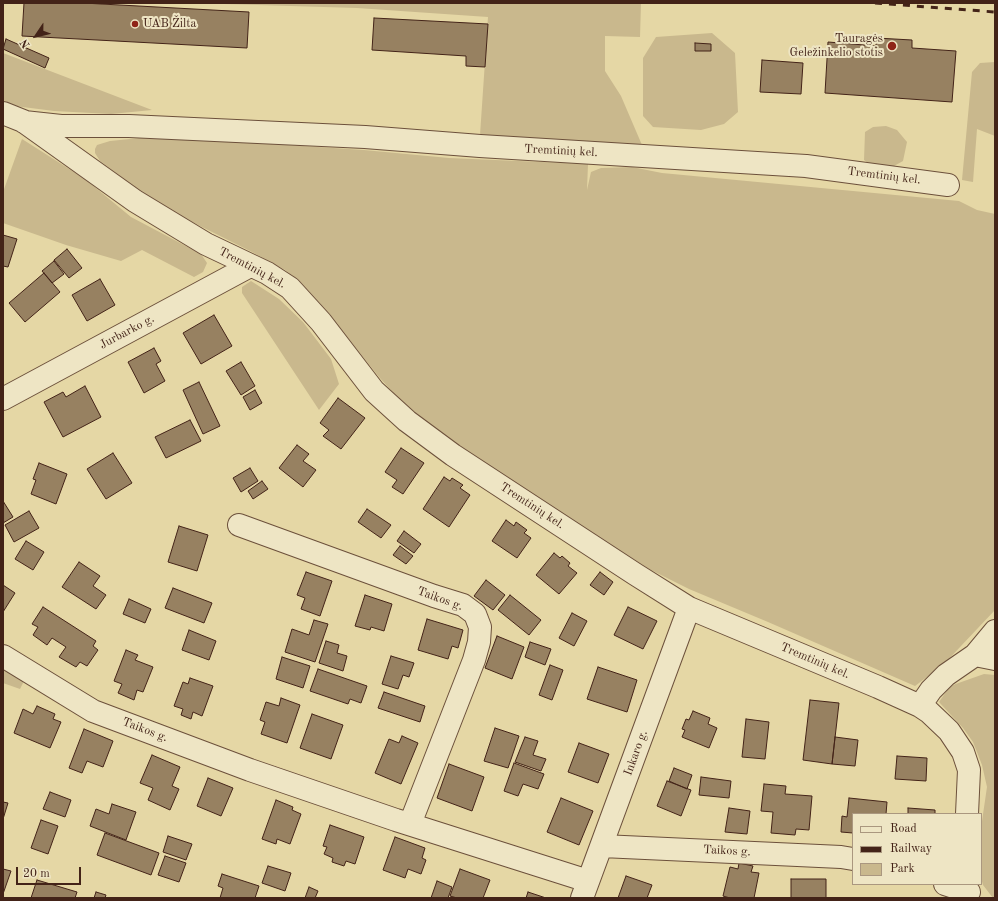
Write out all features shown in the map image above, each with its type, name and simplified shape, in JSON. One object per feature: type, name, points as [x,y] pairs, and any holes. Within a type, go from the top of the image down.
[{"type":"street","name":"Tremtinių kel.","points":[[3,113],[24,121],[61,126],[101,126],[364,137],[480,146],[806,166],[948,185]]},
{"type":"street","name":"Tremtinių kel.","points":[[24,121],[135,201],[206,244],[267,273],[290,288],[321,322],[374,391],[407,421],[453,455],[689,608],[878,687],[920,706],[929,712],[949,731],[963,752],[969,770],[967,813]]},
{"type":"street","points":[[88,168],[83,157],[82,141],[92,130],[101,126]]},
{"type":"street","name":"Jurbarko g.","points":[[3,399],[250,266]]},
{"type":"street","name":"Taikos g.","points":[[239,525],[434,596],[463,605],[475,614],[480,627],[478,648],[410,824]]},
{"type":"street","name":"Inkaro g.","points":[[585,890],[689,608]]},
{"type":"street","points":[[920,706],[931,690],[946,675],[985,657],[995,631]]},
{"type":"street","name":"Taikos g.","points":[[3,656],[93,710],[250,770],[410,824],[585,890]]},
{"type":"street","name":"Taikos g.","points":[[602,846],[841,857],[852,859]]},
{"type":"street","points":[[949,885],[970,891]]},
{"type":"green space","points":[[191,3],[641,3],[640,37],[605,36],[605,71],[621,96],[642,145],[480,135],[488,17],[357,8]]},
{"type":"green space","points":[[712,33],[735,53],[738,112],[724,124],[701,130],[653,127],[643,116],[643,58],[656,37]]},
{"type":"green space","points":[[3,53],[152,110],[111,114],[54,111],[15,106],[3,100]]},
{"type":"green space","points":[[995,62],[995,136],[977,129],[973,182],[962,180],[972,72],[980,63]]},
{"type":"green space","points":[[886,126],[897,130],[907,142],[903,161],[894,166],[873,167],[864,160],[865,132],[873,127]]},
{"type":"green space","points":[[140,138],[226,141],[364,150],[449,158],[588,164],[587,190],[591,172],[601,168],[632,167],[662,173],[959,201],[977,210],[995,214],[995,610],[944,664],[915,686],[689,589],[651,570],[555,510],[462,447],[421,417],[397,397],[301,283],[285,270],[158,204],[100,161],[95,153],[97,145],[110,141]]},
{"type":"green space","points":[[22,139],[85,179],[131,217],[201,254],[207,263],[203,272],[194,277],[142,250],[121,261],[66,245],[3,223],[3,192]]},
{"type":"green space","points":[[251,281],[279,299],[303,322],[331,359],[339,384],[319,410],[242,293],[242,287]]},
{"type":"green space","points":[[3,668],[24,681],[20,689],[3,683]]},
{"type":"green space","points":[[984,674],[995,675],[995,898],[993,898],[982,882],[982,821],[987,787],[982,765],[973,742],[963,728],[939,702],[950,686]]},
{"type":"building","name":"UAB Žilta","points":[[24,3],[83,3],[249,12],[247,48],[22,36]]},
{"type":"building","points":[[374,18],[488,24],[485,67],[466,66],[466,56],[372,50]]},
{"type":"building","points":[[876,38],[912,40],[912,48],[956,51],[952,102],[825,93],[828,42],[876,46]]},
{"type":"building","points":[[6,39],[49,58],[45,68],[3,49]]},
{"type":"building","points":[[695,43],[711,44],[711,51],[695,51]]},
{"type":"building","points":[[762,60],[803,63],[801,94],[760,92]]},
{"type":"building","points":[[3,235],[17,239],[8,267],[3,266]]},
{"type":"building","points":[[67,249],[82,268],[69,278],[54,260]]},
{"type":"building","points":[[54,261],[64,274],[52,283],[42,271]]},
{"type":"building","points":[[44,273],[60,292],[25,322],[9,303]]},
{"type":"building","points":[[100,279],[115,305],[87,321],[72,295]]},
{"type":"building","points":[[214,315],[232,346],[201,364],[183,333]]},
{"type":"building","points":[[154,348],[161,361],[156,364],[165,381],[144,393],[128,362]]},
{"type":"building","points":[[241,362],[255,386],[241,395],[226,371]]},
{"type":"building","points":[[199,382],[220,426],[203,434],[183,390]]},
{"type":"building","points":[[85,386],[101,417],[63,437],[44,402],[63,392],[66,397]]},
{"type":"building","points":[[255,390],[262,403],[250,410],[243,397]]},
{"type":"building","points":[[338,398],[365,418],[341,449],[323,436],[329,430],[320,423]]},
{"type":"building","points":[[190,420],[201,441],[166,458],[155,437]]},
{"type":"building","points":[[297,445],[309,454],[303,461],[316,470],[303,487],[279,468]]},
{"type":"building","points":[[401,448],[424,463],[403,494],[392,487],[397,480],[385,472]]},
{"type":"building","points":[[113,453],[132,483],[106,499],[87,469]]},
{"type":"building","points":[[39,463],[67,474],[56,504],[31,494],[36,480],[33,479]]},
{"type":"building","points":[[250,468],[258,481],[241,492],[233,478]]},
{"type":"building","points":[[444,477],[450,481],[452,478],[463,485],[460,488],[470,495],[449,527],[423,509]]},
{"type":"building","points":[[262,481],[268,489],[253,499],[248,491]]},
{"type":"building","points":[[3,501],[13,517],[3,523]]},
{"type":"building","points":[[367,509],[391,525],[381,538],[358,522]]},
{"type":"building","points":[[29,511],[39,528],[14,542],[5,525]]},
{"type":"building","points":[[506,520],[514,526],[516,522],[527,530],[524,533],[531,538],[517,558],[492,541]]},
{"type":"building","points":[[179,526],[208,535],[197,571],[168,562]]},
{"type":"building","points":[[404,531],[421,544],[414,553],[397,541]]},
{"type":"building","points":[[26,541],[44,552],[33,570],[15,559]]},
{"type":"building","points":[[400,546],[413,556],[406,564],[393,555]]},
{"type":"building","points":[[554,553],[560,558],[562,556],[570,563],[568,566],[577,573],[559,594],[536,575]]},
{"type":"building","points":[[79,562],[100,576],[93,586],[106,595],[96,609],[62,587]]},
{"type":"building","points":[[306,572],[332,581],[320,616],[301,609],[305,598],[297,595]]},
{"type":"building","points":[[600,572],[613,582],[604,595],[590,585]]},
{"type":"building","points":[[486,580],[505,595],[493,610],[474,596]]},
{"type":"building","points":[[3,585],[15,593],[3,612]]},
{"type":"building","points":[[173,588],[212,603],[204,623],[165,608]]},
{"type":"building","points":[[365,595],[392,604],[384,631],[371,627],[370,630],[355,626]]},
{"type":"building","points":[[510,595],[541,620],[529,635],[498,610]]},
{"type":"building","points":[[129,599],[151,609],[145,623],[123,614]]},
{"type":"building","points":[[43,607],[96,641],[93,646],[98,650],[87,666],[80,662],[76,667],[59,657],[66,647],[52,638],[47,645],[33,635],[38,627],[32,624]]},
{"type":"building","points":[[628,607],[657,621],[643,649],[614,635]]},
{"type":"building","points":[[572,613],[587,621],[574,646],[559,638]]},
{"type":"building","points":[[427,619],[463,630],[458,648],[452,646],[448,659],[418,650]]},
{"type":"building","points":[[314,620],[328,624],[315,662],[285,652],[292,629],[309,635]]},
{"type":"building","points":[[189,630],[216,641],[209,660],[182,650]]},
{"type":"building","points":[[497,636],[524,647],[512,679],[485,668]]},
{"type":"building","points":[[326,641],[339,645],[337,653],[347,656],[343,671],[319,663]]},
{"type":"building","points":[[530,642],[551,649],[545,665],[525,657]]},
{"type":"building","points":[[126,650],[138,655],[135,660],[153,667],[143,692],[137,690],[134,700],[118,693],[122,684],[114,681]]},
{"type":"building","points":[[391,656],[414,663],[409,677],[403,675],[398,689],[382,684]]},
{"type":"building","points":[[282,657],[310,666],[303,688],[276,679]]},
{"type":"building","points":[[550,665],[563,670],[552,700],[539,695]]},
{"type":"building","points":[[598,667],[637,680],[627,712],[587,699]]},
{"type":"building","points":[[318,669],[367,686],[361,703],[350,699],[348,704],[310,691]]},
{"type":"building","points":[[190,678],[213,686],[202,716],[193,712],[191,719],[181,715],[183,709],[174,706],[183,682],[188,684]]},
{"type":"building","points":[[384,692],[425,706],[420,722],[378,708]]},
{"type":"building","points":[[281,698],[300,705],[287,743],[261,734],[265,722],[260,720],[266,702],[279,706]]},
{"type":"building","points":[[810,700],[839,703],[832,764],[803,760]]},
{"type":"building","points":[[37,706],[55,714],[53,719],[61,722],[50,748],[14,733],[23,709],[33,714]]},
{"type":"building","points":[[693,711],[710,718],[708,724],[717,728],[709,748],[682,737],[685,730],[682,729],[686,719],[689,720]]},
{"type":"building","points":[[312,714],[343,725],[331,759],[300,748]]},
{"type":"building","points":[[746,719],[769,722],[765,759],[742,757]]},
{"type":"building","points":[[495,728],[519,736],[508,768],[484,761]]},
{"type":"building","points":[[84,729],[113,741],[103,767],[87,761],[82,773],[69,768]]},
{"type":"building","points":[[402,736],[418,743],[401,784],[375,773],[389,739],[399,743]]},
{"type":"building","points":[[525,737],[538,741],[533,755],[546,759],[541,771],[515,762]]},
{"type":"building","points":[[835,737],[858,740],[855,766],[832,764]]},
{"type":"building","points":[[579,743],[609,754],[598,783],[568,772]]},
{"type":"building","points":[[152,755],[180,767],[172,786],[179,789],[170,810],[148,800],[153,788],[140,783]]},
{"type":"building","points":[[897,756],[927,758],[926,781],[895,779]]},
{"type":"building","points":[[514,763],[544,774],[538,789],[523,784],[518,796],[504,791]]},
{"type":"building","points":[[449,764],[484,777],[472,811],[437,798]]},
{"type":"building","points":[[674,768],[692,775],[687,789],[669,781]]},
{"type":"building","points":[[701,777],[731,781],[729,798],[699,795]]},
{"type":"building","points":[[208,778],[233,788],[221,816],[197,806]]},
{"type":"building","points":[[667,781],[691,790],[681,816],[657,806]]},
{"type":"building","points":[[764,784],[786,786],[785,794],[812,796],[809,830],[796,829],[795,835],[771,833],[773,812],[761,811]]},
{"type":"building","points":[[50,792],[71,800],[65,817],[43,809]]},
{"type":"building","points":[[561,798],[593,811],[579,845],[547,832]]},
{"type":"building","points":[[849,798],[887,802],[886,813],[852,813],[852,833],[841,832],[842,816],[847,817]]},
{"type":"building","points":[[276,800],[293,807],[292,810],[301,814],[290,844],[277,839],[276,844],[262,839]]},
{"type":"building","points":[[3,802],[8,803],[3,819]]},
{"type":"building","points":[[112,804],[136,812],[126,840],[90,826],[96,809],[109,814]]},
{"type":"building","points":[[729,808],[750,811],[747,834],[725,832]]},
{"type":"building","points":[[908,808],[935,810],[935,813],[908,813]]},
{"type":"building","points":[[41,820],[58,826],[48,854],[31,848]]},
{"type":"building","points":[[330,825],[364,837],[355,864],[346,861],[344,866],[332,862],[333,858],[324,854],[327,847],[323,846]]},
{"type":"building","points":[[105,833],[159,853],[151,875],[97,855]]},
{"type":"building","points":[[168,836],[192,844],[186,860],[163,852]]},
{"type":"building","points":[[395,837],[425,848],[422,858],[426,860],[421,874],[408,869],[405,878],[383,870]]},
{"type":"building","points":[[165,856],[186,863],[179,882],[158,875]]},
{"type":"building","points":[[739,863],[753,866],[751,872],[759,873],[754,898],[730,898],[723,896],[730,867],[738,869]]},
{"type":"building","points":[[268,866],[291,873],[285,891],[262,883]]},
{"type":"building","points":[[3,869],[11,871],[3,894]]},
{"type":"building","points":[[460,869],[490,880],[483,898],[457,898],[450,896]]},
{"type":"building","points":[[222,874],[259,886],[255,898],[220,898],[223,888],[218,886]]},
{"type":"building","points":[[626,876],[652,885],[647,898],[618,898]]},
{"type":"building","points":[[791,879],[826,879],[826,898],[791,898]]},
{"type":"building","points":[[37,880],[77,892],[75,898],[31,898]]},
{"type":"building","points":[[437,881],[452,887],[448,898],[431,898]]},
{"type":"building","points":[[309,887],[318,891],[315,898],[305,898]]},
{"type":"building","points":[[96,892],[106,895],[105,898],[94,898]]},
{"type":"building","points":[[528,892],[546,898],[526,898]]},
{"type":"railway","points":[[875,3],[995,12]]},
{"type":"place","name":"UAB Žilta","points":[[135,24]]},
{"type":"place","name":"Tauragės Geležinkelio stotis","points":[[892,46]]}]
